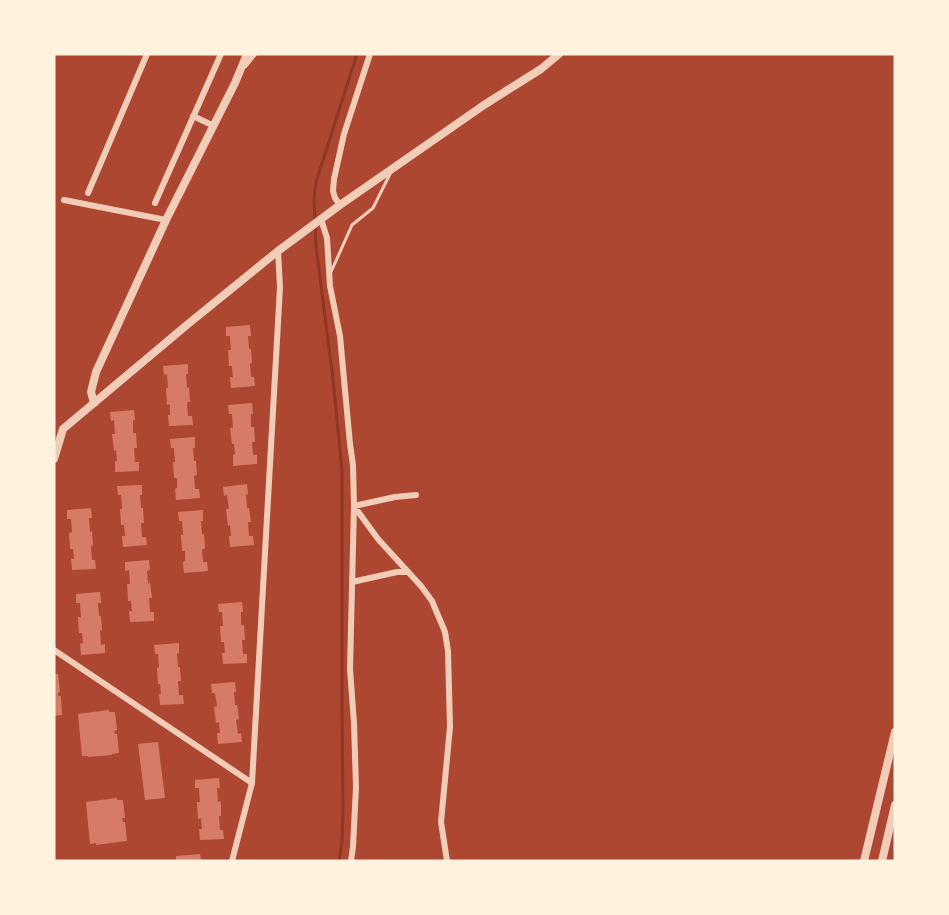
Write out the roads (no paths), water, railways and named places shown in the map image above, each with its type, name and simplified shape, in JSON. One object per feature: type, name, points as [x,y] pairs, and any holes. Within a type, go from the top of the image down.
[{"type":"street","points":[[88,193],[147,54]]},
{"type":"street","points":[[155,203],[221,54]]},
{"type":"street","points":[[94,403],[92,392],[96,372],[166,220],[214,126],[247,54]]},
{"type":"street","points":[[240,72],[254,54]]},
{"type":"street","points":[[340,205],[333,191],[334,179],[344,134],[370,54]]},
{"type":"street","points":[[54,459],[63,429],[278,251],[340,205],[484,105],[541,69],[559,54]]},
{"type":"street","points":[[193,116],[214,126]]},
{"type":"street","points":[[64,200],[166,220]]},
{"type":"street","points":[[321,219],[327,238],[330,286],[340,336],[353,465],[350,669],[356,787],[351,861]]},
{"type":"street","points":[[232,861],[252,783],[280,287],[278,251]]},
{"type":"street","points":[[354,506],[416,495]]},
{"type":"street","points":[[354,506],[378,539],[432,601],[445,632],[450,727],[441,822],[447,861]]},
{"type":"street","points":[[352,582],[397,572],[408,572]]},
{"type":"street","points":[[54,650],[252,783]]},
{"type":"street","points":[[864,861],[895,732]]},
{"type":"street","points":[[882,861],[895,805]]},
{"type":"lane","points":[[329,276],[351,225],[373,208],[393,168]]},
{"type":"waterway","points":[[339,861],[343,810],[342,472],[316,247],[314,198],[316,182],[357,54]]}]
